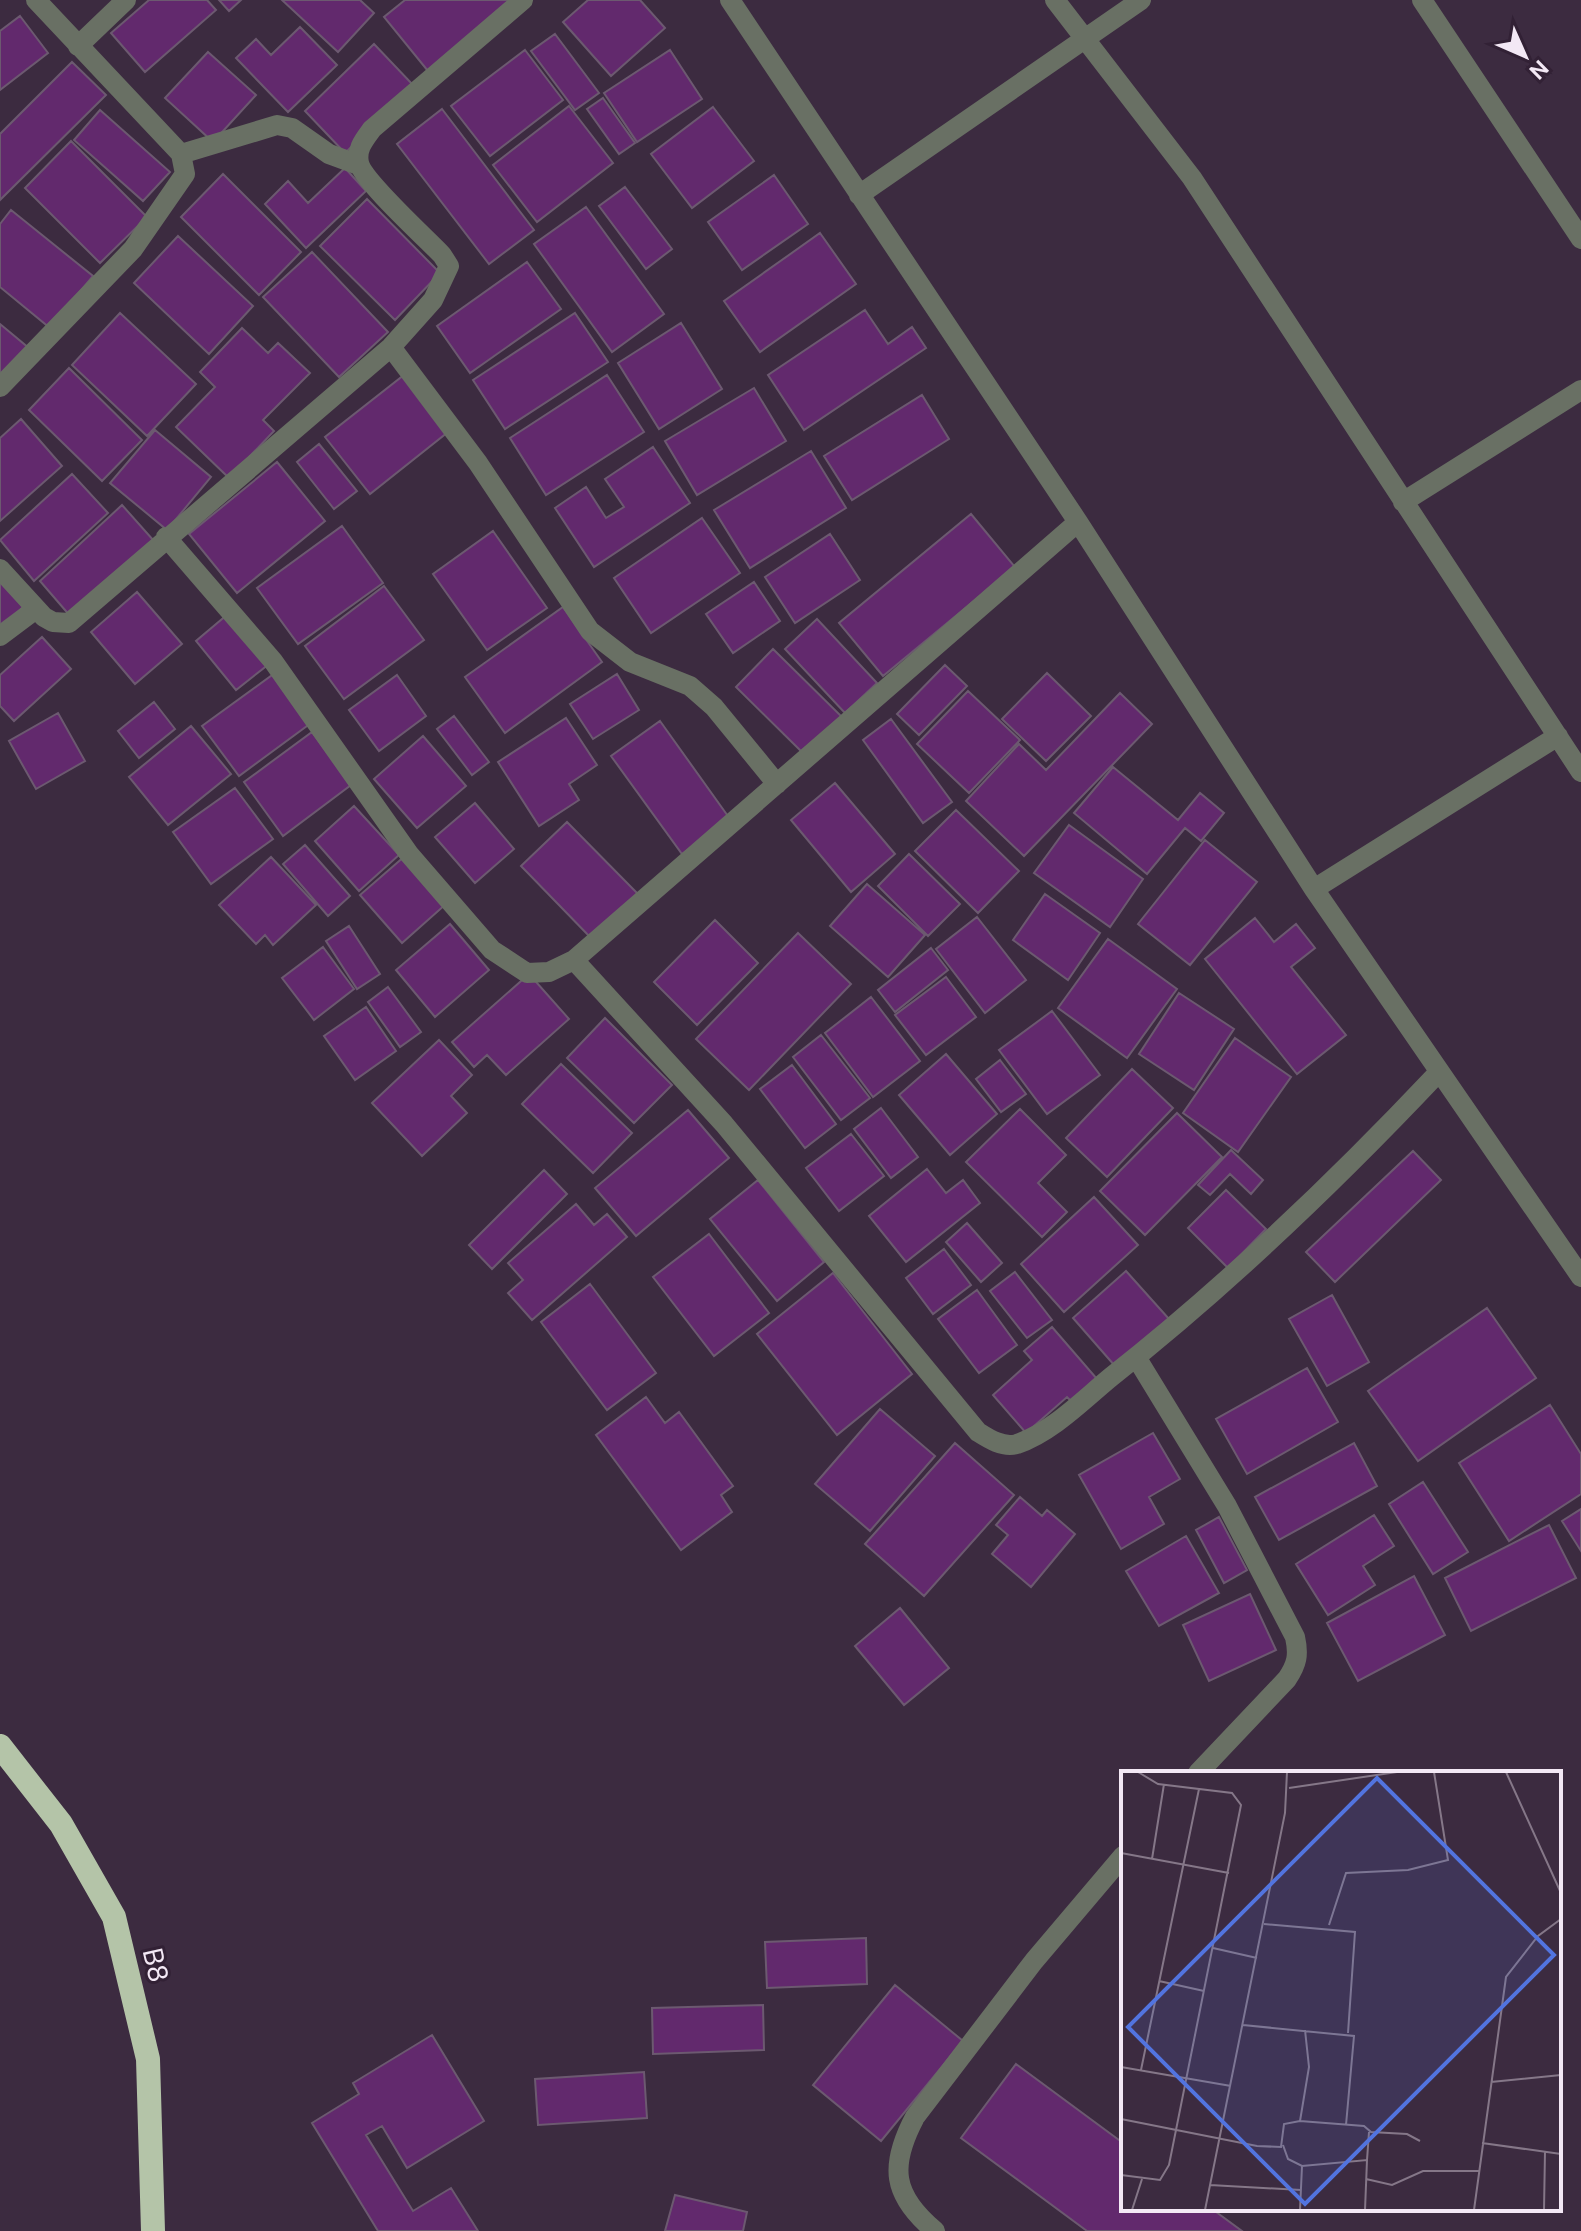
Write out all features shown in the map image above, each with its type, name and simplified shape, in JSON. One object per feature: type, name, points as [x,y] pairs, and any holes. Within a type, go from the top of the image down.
[{"type":"highway","name":"B8","points":[[0,1746],[61,1824],[114,1917],[148,2059],[153,2231]]},
{"type":"street","points":[[0,387],[133,249],[185,174],[181,154],[36,0]]},
{"type":"street","points":[[78,46],[126,0]]},
{"type":"street","points":[[0,569],[36,609],[53,622],[69,623],[391,347],[433,300],[449,266],[370,181],[359,165],[359,147],[372,129],[523,0]]},
{"type":"street","points":[[730,0],[1078,522],[1437,1074],[1581,1277]]},
{"type":"street","points":[[1055,0],[1192,178],[1581,772]]},
{"type":"street","points":[[859,195],[1141,0]]},
{"type":"street","points":[[1422,0],[1581,239]]},
{"type":"street","points":[[181,154],[277,125],[292,128],[329,154],[359,165]]},
{"type":"street","points":[[391,347],[478,463],[590,631],[630,662],[690,686],[714,707],[777,784]]},
{"type":"street","points":[[1403,502],[1581,390]]},
{"type":"street","points":[[166,537],[273,661],[409,854],[492,950],[527,973],[549,972],[574,960],[1078,522]]},
{"type":"street","points":[[0,636],[36,609]]},
{"type":"street","points":[[1314,889],[1558,736]]},
{"type":"street","points":[[574,960],[724,1124],[978,1432],[995,1443],[1015,1445],[1048,1427],[1136,1357],[1272,1241],[1437,1074]]},
{"type":"street","points":[[1136,1357],[1227,1506],[1295,1637],[1298,1651],[1296,1665],[1287,1679],[1200,1771]]},
{"type":"street","points":[[935,2231],[916,2215],[898,2181],[898,2156],[905,2136],[915,2117],[1034,1961],[1121,1858]]},
{"type":"building","points":[[149,0],[207,0],[216,10],[145,72],[111,33]]},
{"type":"building","points":[[219,0],[241,0],[229,11]]},
{"type":"building","points":[[282,0],[360,0],[374,13],[338,52]]},
{"type":"building","points":[[405,0],[516,0],[428,71],[384,17]]},
{"type":"building","points":[[588,0],[640,0],[665,28],[611,76],[563,22]]},
{"type":"building","points":[[20,16],[48,53],[0,90],[0,31]]},
{"type":"building","points":[[300,27],[337,65],[288,112],[236,58],[256,39],[271,55]]},
{"type":"building","points":[[555,34],[599,93],[575,110],[531,51]]},
{"type":"building","points":[[374,44],[414,86],[345,153],[305,111]]},
{"type":"building","points":[[525,50],[563,100],[490,156],[451,106]]},
{"type":"building","points":[[670,50],[702,99],[637,142],[604,93]]},
{"type":"building","points":[[208,52],[256,95],[213,142],[165,98]]},
{"type":"building","points":[[72,62],[106,95],[0,200],[0,134]]},
{"type":"building","points":[[603,98],[635,143],[619,154],[587,109]]},
{"type":"building","points":[[569,106],[613,163],[537,222],[493,165]]},
{"type":"building","points":[[713,107],[754,161],[692,208],[651,154]]},
{"type":"building","points":[[442,109],[534,230],[489,264],[397,144]]},
{"type":"building","points":[[100,110],[170,172],[143,201],[74,140]]},
{"type":"building","points":[[71,141],[147,217],[100,263],[25,188]]},
{"type":"building","points":[[345,168],[366,191],[306,248],[265,204],[288,181],[308,203]]},
{"type":"building","points":[[223,174],[301,252],[259,295],[181,217]]},
{"type":"building","points":[[774,175],[808,224],[742,270],[708,222]]},
{"type":"building","points":[[625,187],[672,249],[646,269],[599,206]]},
{"type":"building","points":[[367,199],[440,273],[395,320],[320,246]]},
{"type":"building","points":[[586,207],[664,314],[612,352],[534,244]]},
{"type":"building","points":[[11,210],[93,276],[50,328],[0,287],[0,224]]},
{"type":"building","points":[[820,233],[856,284],[760,352],[724,301]]},
{"type":"building","points":[[178,236],[253,306],[209,354],[134,283]]},
{"type":"building","points":[[312,252],[388,332],[339,377],[263,297]]},
{"type":"building","points":[[527,262],[561,309],[470,373],[437,326]]},
{"type":"building","points":[[865,310],[888,344],[912,327],[926,348],[804,430],[768,375]]},
{"type":"building","points":[[120,313],[196,384],[147,436],[72,365]]},
{"type":"building","points":[[575,313],[608,362],[505,429],[473,380]]},
{"type":"building","points":[[681,323],[722,389],[659,429],[618,363]]},
{"type":"building","points":[[0,324],[30,349],[0,385]]},
{"type":"building","points":[[242,328],[268,353],[278,343],[310,373],[263,420],[274,431],[229,478],[176,427],[215,387],[200,372]]},
{"type":"building","points":[[69,368],[142,440],[102,481],[29,410]]},
{"type":"building","points":[[404,375],[448,432],[370,494],[325,437]]},
{"type":"building","points":[[607,375],[644,432],[546,495],[510,438]]},
{"type":"building","points":[[754,388],[786,441],[697,495],[665,441]]},
{"type":"building","points":[[922,395],[949,439],[852,500],[824,456]]},
{"type":"building","points":[[21,419],[62,466],[0,521],[0,438]]},
{"type":"building","points":[[155,430],[211,477],[167,530],[110,483]]},
{"type":"building","points":[[319,444],[357,491],[334,509],[297,462]]},
{"type":"building","points":[[653,447],[690,503],[594,567],[555,508],[586,487],[606,518],[624,507],[605,479]]},
{"type":"building","points":[[811,451],[846,508],[750,568],[714,510]]},
{"type":"building","points":[[277,462],[325,521],[237,593],[189,534]]},
{"type":"building","points":[[72,474],[108,513],[34,581],[0,540]]},
{"type":"building","points":[[122,505],[154,541],[71,617],[40,581]]},
{"type":"building","points":[[971,514],[1015,567],[883,676],[839,623]]},
{"type":"building","points":[[702,518],[740,573],[651,633],[614,578]]},
{"type":"building","points":[[342,526],[383,583],[298,644],[257,588]]},
{"type":"building","points":[[493,531],[547,608],[487,650],[433,574]]},
{"type":"building","points":[[830,534],[860,580],[795,623],[765,577]]},
{"type":"building","points":[[0,581],[25,605],[0,630]]},
{"type":"building","points":[[754,582],[780,621],[733,653],[706,614]]},
{"type":"building","points":[[384,586],[424,640],[344,699],[305,646]]},
{"type":"building","points":[[137,592],[182,644],[135,684],[91,632]]},
{"type":"building","points":[[563,607],[602,662],[505,733],[465,677]]},
{"type":"building","points":[[228,614],[269,664],[236,690],[196,641]]},
{"type":"building","points":[[817,619],[877,683],[845,713],[785,649]]},
{"type":"building","points":[[42,637],[71,669],[14,721],[0,706],[0,675]]},
{"type":"building","points":[[773,649],[842,717],[805,755],[736,687]]},
{"type":"building","points":[[945,665],[967,686],[919,735],[897,714]]},
{"type":"building","points":[[275,673],[311,723],[239,776],[202,726]]},
{"type":"building","points":[[1047,673],[1091,716],[1046,761],[1002,719]]},
{"type":"building","points":[[617,674],[639,710],[593,739],[570,704]]},
{"type":"building","points":[[397,675],[426,716],[379,751],[349,710]]},
{"type":"building","points":[[968,691],[1020,740],[969,793],[917,744]]},
{"type":"building","points":[[1120,693],[1152,724],[1024,856],[966,801],[1019,744],[1046,770]]},
{"type":"building","points":[[154,702],[175,729],[139,758],[118,731]]},
{"type":"building","points":[[58,713],[85,761],[36,789],[9,741]]},
{"type":"building","points":[[454,716],[489,762],[472,775],[437,729]]},
{"type":"building","points":[[566,718],[597,765],[569,784],[579,800],[539,826],[498,762]]},
{"type":"building","points":[[891,719],[952,802],[923,823],[863,740]]},
{"type":"building","points":[[660,721],[730,819],[682,854],[611,756]]},
{"type":"building","points":[[191,726],[231,774],[168,825],[129,777]]},
{"type":"building","points":[[312,732],[351,785],[283,836],[244,782]]},
{"type":"building","points":[[423,736],[466,786],[417,828],[374,779]]},
{"type":"building","points":[[1113,767],[1178,820],[1200,793],[1224,813],[1201,841],[1185,828],[1147,874],[1074,813]]},
{"type":"building","points":[[835,783],[895,854],[851,892],[791,820]]},
{"type":"building","points":[[235,788],[273,839],[211,884],[173,832]]},
{"type":"building","points":[[475,803],[514,849],[475,883],[435,837]]},
{"type":"building","points":[[354,806],[399,855],[359,891],[315,841]]},
{"type":"building","points":[[956,810],[1019,871],[978,913],[915,851]]},
{"type":"building","points":[[567,822],[638,894],[592,939],[521,866]]},
{"type":"building","points":[[1069,825],[1143,879],[1110,927],[1034,873]]},
{"type":"building","points":[[1205,840],[1257,882],[1190,965],[1138,924]]},
{"type":"building","points":[[305,845],[350,896],[328,916],[283,864]]},
{"type":"building","points":[[909,854],[960,904],[928,936],[878,886]]},
{"type":"building","points":[[405,856],[446,904],[402,943],[360,895]]},
{"type":"building","points":[[271,857],[316,905],[273,945],[265,935],[256,944],[219,905]]},
{"type":"building","points":[[867,884],[925,935],[888,977],[830,926]]},
{"type":"building","points":[[1045,894],[1100,933],[1068,980],[1013,940]]},
{"type":"building","points":[[977,917],[1026,980],[985,1013],[936,949]]},
{"type":"building","points":[[1255,918],[1274,942],[1296,924],[1315,948],[1291,967],[1346,1035],[1297,1074],[1205,959]]},
{"type":"building","points":[[715,920],[758,963],[697,1025],[654,982]]},
{"type":"building","points":[[450,924],[489,970],[435,1017],[396,970]]},
{"type":"building","points":[[349,926],[380,974],[357,989],[326,941]]},
{"type":"building","points":[[798,933],[851,984],[749,1090],[696,1039]]},
{"type":"building","points":[[1108,939],[1177,989],[1127,1058],[1058,1008]]},
{"type":"building","points":[[323,947],[354,989],[314,1020],[282,978]]},
{"type":"building","points":[[931,948],[948,970],[895,1012],[878,990]]},
{"type":"building","points":[[529,974],[569,1019],[506,1075],[487,1055],[474,1067],[452,1042]]},
{"type":"building","points":[[946,977],[976,1017],[926,1055],[895,1015]]},
{"type":"building","points":[[388,987],[421,1032],[400,1047],[368,1002]]},
{"type":"building","points":[[1179,993],[1234,1029],[1194,1090],[1139,1054]]},
{"type":"building","points":[[871,997],[920,1061],[873,1097],[825,1033]]},
{"type":"building","points":[[366,1007],[396,1051],[355,1080],[324,1036]]},
{"type":"building","points":[[1052,1011],[1100,1075],[1047,1114],[999,1050]]},
{"type":"building","points":[[605,1018],[672,1085],[634,1123],[567,1058]]},
{"type":"building","points":[[821,1035],[870,1098],[841,1120],[793,1057]]},
{"type":"building","points":[[1235,1038],[1291,1077],[1238,1152],[1183,1113]]},
{"type":"building","points":[[439,1040],[472,1075],[451,1096],[467,1113],[422,1156],[372,1103]]},
{"type":"building","points":[[946,1054],[997,1114],[950,1155],[899,1095]]},
{"type":"building","points":[[1000,1060],[1026,1094],[1001,1112],[976,1079]]},
{"type":"building","points":[[561,1064],[632,1133],[593,1173],[522,1104]]},
{"type":"building","points":[[792,1065],[836,1124],[805,1148],[760,1089]]},
{"type":"building","points":[[1132,1069],[1173,1108],[1107,1177],[1066,1138]]},
{"type":"building","points":[[881,1108],[918,1157],[891,1178],[854,1129]]},
{"type":"building","points":[[1020,1109],[1066,1155],[1038,1183],[1067,1212],[1042,1237],[966,1162]]},
{"type":"building","points":[[688,1110],[729,1158],[636,1236],[595,1188]]},
{"type":"building","points":[[1177,1113],[1222,1157],[1145,1235],[1100,1191]]},
{"type":"building","points":[[851,1134],[884,1176],[839,1211],[806,1168]]},
{"type":"building","points":[[1231,1150],[1263,1180],[1251,1194],[1230,1174],[1210,1195],[1198,1185]]},
{"type":"building","points":[[1413,1151],[1441,1180],[1335,1282],[1306,1252]]},
{"type":"building","points":[[927,1169],[946,1193],[963,1180],[980,1203],[906,1262],[869,1216]]},
{"type":"building","points":[[544,1170],[567,1194],[492,1269],[469,1245]]},
{"type":"building","points":[[758,1180],[824,1262],[777,1301],[710,1219]]},
{"type":"building","points":[[1226,1190],[1266,1229],[1228,1268],[1188,1228]]},
{"type":"building","points":[[1094,1197],[1138,1245],[1064,1312],[1021,1264]]},
{"type":"building","points":[[576,1204],[594,1225],[607,1214],[627,1237],[532,1320],[508,1293],[523,1280],[508,1263]]},
{"type":"building","points":[[967,1223],[1002,1263],[981,1282],[946,1242]]},
{"type":"building","points":[[709,1234],[769,1313],[714,1356],[653,1277]]},
{"type":"building","points":[[944,1249],[971,1285],[933,1314],[906,1278]]},
{"type":"building","points":[[1126,1271],[1169,1319],[1115,1366],[1073,1318]]},
{"type":"building","points":[[1015,1272],[1052,1320],[1027,1338],[990,1291]]},
{"type":"building","points":[[833,1273],[912,1374],[837,1435],[757,1334]]},
{"type":"building","points":[[590,1284],[656,1373],[607,1410],[541,1322]]},
{"type":"building","points":[[977,1290],[1017,1345],[979,1373],[938,1319]]},
{"type":"building","points":[[1332,1295],[1369,1362],[1327,1386],[1289,1319]]},
{"type":"building","points":[[1487,1308],[1536,1378],[1418,1461],[1368,1391]]},
{"type":"building","points":[[1052,1327],[1097,1379],[1072,1402],[1067,1397],[1026,1433],[993,1395],[1032,1360],[1024,1351]]},
{"type":"building","points":[[1307,1368],[1338,1422],[1247,1474],[1216,1419]]},
{"type":"building","points":[[646,1397],[665,1423],[679,1412],[733,1486],[721,1495],[732,1512],[681,1550],[596,1435]]},
{"type":"building","points":[[1550,1405],[1581,1454],[1581,1494],[1509,1541],[1459,1463]]},
{"type":"building","points":[[880,1409],[935,1456],[870,1531],[815,1484]]},
{"type":"building","points":[[1153,1433],[1180,1479],[1149,1497],[1164,1524],[1121,1549],[1079,1475]]},
{"type":"building","points":[[955,1443],[1014,1495],[924,1596],[865,1544]]},
{"type":"building","points":[[1354,1443],[1377,1486],[1279,1540],[1255,1497]]},
{"type":"building","points":[[1423,1482],[1468,1552],[1433,1574],[1389,1504]]},
{"type":"building","points":[[1020,1497],[1042,1516],[1047,1510],[1075,1534],[1031,1587],[992,1554],[1008,1535],[996,1525]]},
{"type":"building","points":[[1581,1509],[1581,1551],[1562,1521]]},
{"type":"building","points":[[1374,1515],[1394,1546],[1363,1566],[1375,1585],[1328,1615],[1296,1564]]},
{"type":"building","points":[[1219,1517],[1247,1570],[1224,1583],[1196,1530]]},
{"type":"building","points":[[1549,1525],[1576,1578],[1471,1631],[1445,1578]]},
{"type":"building","points":[[1186,1536],[1219,1593],[1159,1626],[1126,1571]]},
{"type":"building","points":[[1414,1576],[1445,1635],[1358,1681],[1327,1623]]},
{"type":"building","points":[[1250,1594],[1276,1650],[1209,1681],[1183,1625]]},
{"type":"building","points":[[900,1608],[949,1668],[904,1705],[855,1646]]},
{"type":"building","points":[[866,1938],[867,1984],[767,1988],[765,1942]]},
{"type":"building","points":[[895,1985],[963,2041],[881,2141],[813,2085]]},
{"type":"building","points":[[763,2005],[764,2050],[653,2054],[652,2008]]},
{"type":"building","points":[[432,2035],[484,2121],[407,2168],[382,2126],[366,2135],[413,2211],[451,2188],[478,2231],[378,2231],[312,2123],[359,2094],[353,2083]]},
{"type":"building","points":[[1016,2064],[1121,2142],[1121,2211],[1215,2211],[1242,2231],[1087,2231],[961,2138]]},
{"type":"building","points":[[644,2072],[647,2118],[538,2125],[535,2079]]},
{"type":"building","points":[[675,2195],[747,2212],[743,2231],[665,2231]]}]
